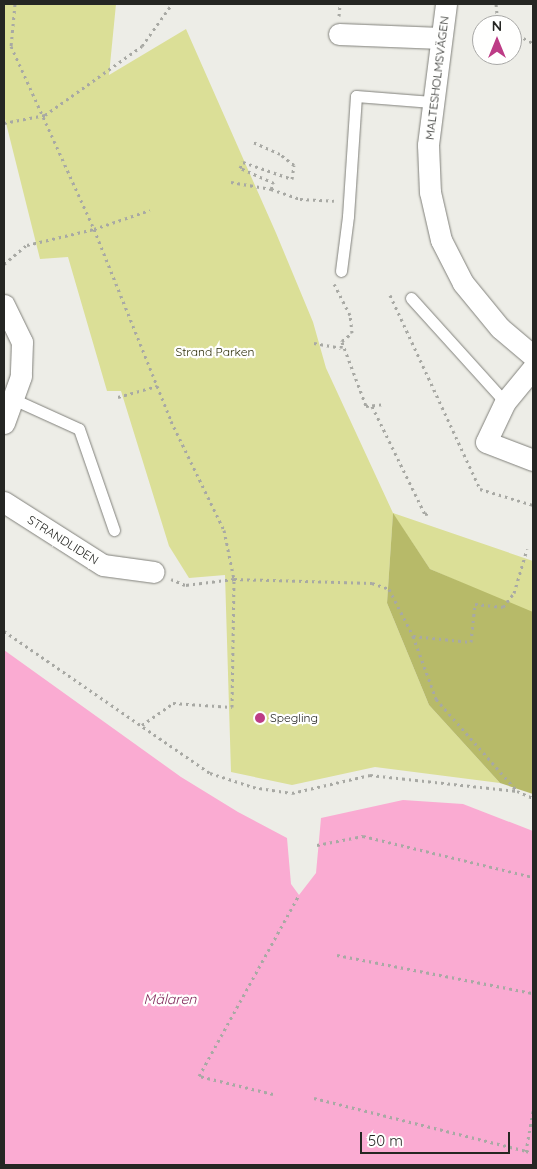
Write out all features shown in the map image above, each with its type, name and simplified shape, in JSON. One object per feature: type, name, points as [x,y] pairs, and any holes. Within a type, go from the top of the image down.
[{"type":"street","name":"MALTESHOLMSVÄGEN","points":[[446,4],[428,145],[430,192],[441,240],[464,283],[500,328],[533,356]]},
{"type":"street","points":[[339,34],[441,38]]},
{"type":"street","points":[[4,305],[22,342],[21,376],[4,422]]},
{"type":"street","points":[[533,368],[505,402],[486,442],[533,460]]},
{"type":"street","name":"STRANDLIDEN","points":[[4,502],[103,565],[154,572]]},
{"type":"lane","points":[[341,271],[350,201],[356,96],[432,102]]},
{"type":"lane","points":[[411,298],[505,402]]},
{"type":"lane","points":[[13,399],[79,430],[114,530]]},
{"type":"path","points":[[15,4],[11,46],[45,115],[189,460],[224,530],[234,579],[232,707],[173,703],[142,725]]},
{"type":"path","points":[[4,123],[45,115],[142,46],[172,4]]},
{"type":"path","points":[[251,141],[280,154],[294,165],[292,179],[243,162],[240,168],[274,183],[270,189]]},
{"type":"path","points":[[231,182],[270,189],[300,199],[350,201]]},
{"type":"path","points":[[4,264],[27,245],[94,229],[150,210]]},
{"type":"path","points":[[314,343],[340,348],[342,341],[352,332],[350,316],[334,284],[341,271]]},
{"type":"path","points":[[390,295],[480,488],[533,505]]},
{"type":"path","points":[[342,341],[366,406],[384,404]]},
{"type":"path","points":[[118,397],[158,386]]},
{"type":"path","points":[[372,406],[425,514],[431,513]]},
{"type":"path","points":[[414,636],[471,642],[475,604],[503,607],[514,593],[527,549]]},
{"type":"path","points":[[154,572],[185,585],[234,579],[372,583],[389,589],[414,636],[436,700],[517,791]]},
{"type":"path","points":[[4,631],[210,773],[253,787],[292,793],[370,775],[517,791],[533,798]]},
{"type":"path","points":[[317,845],[363,836],[533,877]]},
{"type":"path","points":[[273,1094],[199,1076],[300,895]]},
{"type":"path","points":[[338,955],[533,993]]},
{"type":"path","points":[[314,1098],[533,1153]]},
{"type":"path","points":[[526,1151],[533,1110]]},
{"type":"green space","name":"Strand Parken","points":[[4,4],[116,4],[109,75],[186,29],[313,322],[326,368],[393,513],[533,561],[533,614],[430,569],[393,514],[387,603],[429,705],[500,783],[375,767],[292,785],[231,772],[225,575],[189,578],[169,546],[121,391],[107,391],[68,257],[40,259],[4,115]]},
{"type":"green space","points":[[393,513],[430,569],[533,612],[533,794],[500,783],[429,705],[387,603]]},
{"type":"water","name":"Mälaren","points":[[4,650],[181,777],[238,812],[287,838],[291,884],[299,895],[316,873],[321,818],[403,800],[463,804],[533,831],[533,1165],[4,1165]]},
{"type":"place","name":"Spegling","points":[[260,718]]}]
